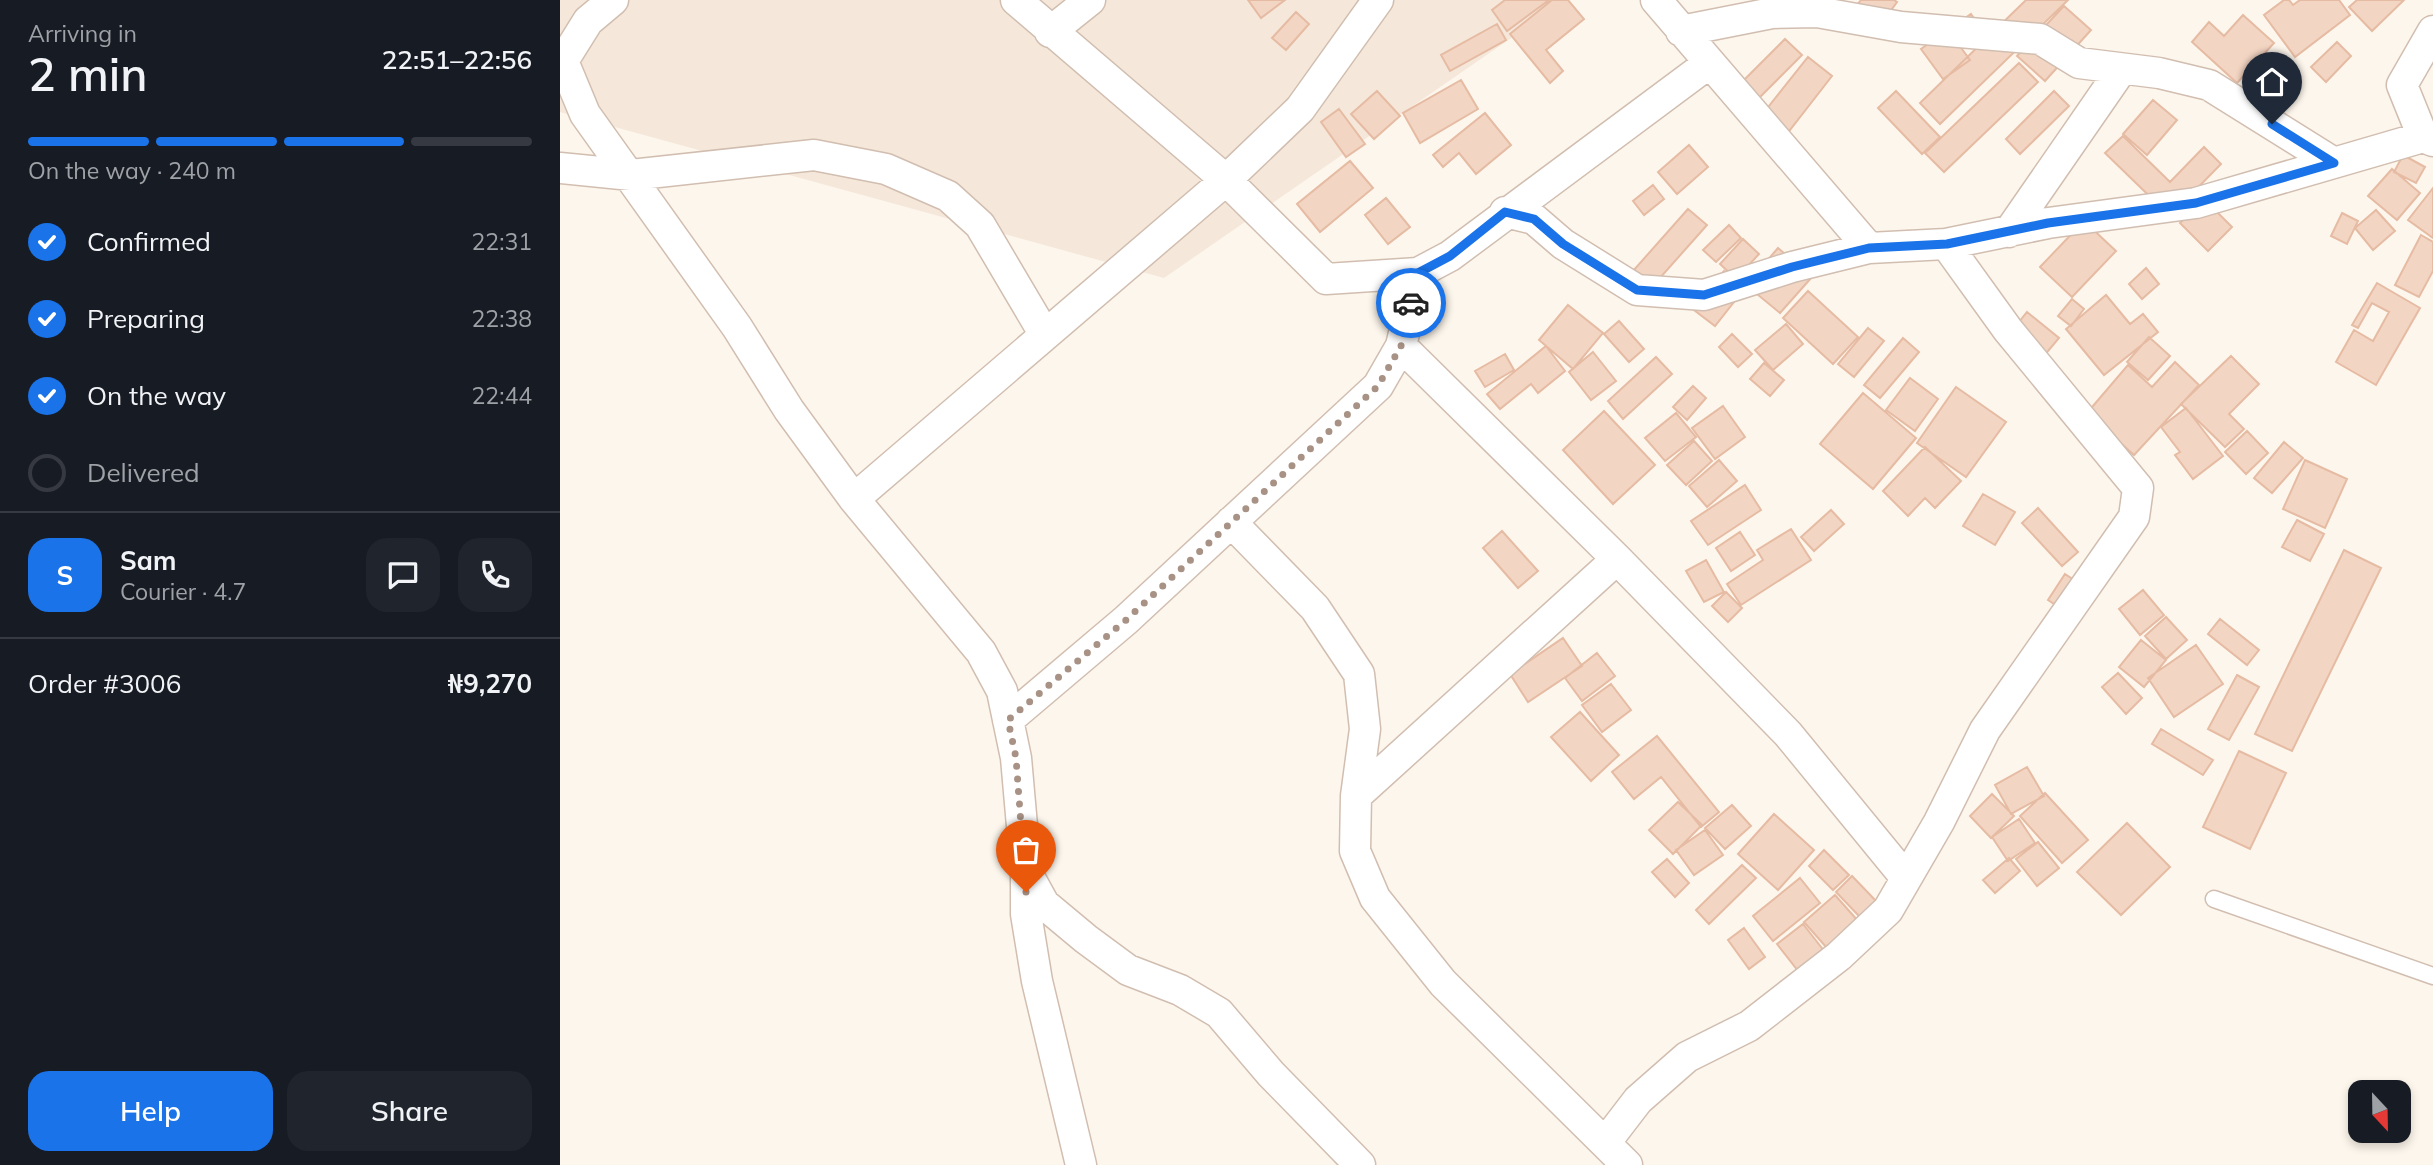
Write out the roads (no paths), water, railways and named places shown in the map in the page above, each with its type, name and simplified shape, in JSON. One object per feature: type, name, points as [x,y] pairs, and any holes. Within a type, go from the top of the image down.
[{"type":"street","points":[[613,0],[588,22],[563,61],[586,114],[737,327],[789,410],[855,499],[981,652],[1002,691],[1016,758],[1026,871],[1026,915],[1037,981],[1081,1165]]},
{"type":"street","points":[[1016,0],[1050,32],[1226,180],[1326,279],[1418,273],[1450,256],[1505,212],[1708,64]]},
{"type":"street","points":[[1050,32],[1090,0]]},
{"type":"street","points":[[855,499],[1226,180],[1300,109],[1377,0]]},
{"type":"street","points":[[1656,0],[1708,64],[1869,248]]},
{"type":"street","points":[[1681,31],[1772,13],[1817,12],[1901,27],[2040,39],[2079,63],[2159,73],[2209,85],[2334,163]]},
{"type":"street","points":[[1505,212],[1534,219],[1563,244],[1637,290],[1704,295],[1792,267],[1869,248],[1947,244],[2196,203],[2428,139],[2402,85],[2433,31]]},
{"type":"street","points":[[2009,232],[2121,70]]},
{"type":"street","points":[[560,168],[631,175],[814,155],[886,169],[948,196],[980,225],[1045,335]]},
{"type":"street","points":[[1605,1143],[1638,1100],[1687,1057],[1749,1026],[1839,956],[1888,910],[1985,730],[2134,517],[2138,488],[2008,330],[1947,244]]},
{"type":"street","points":[[1008,720],[1126,620],[1378,386],[1401,346],[1418,273]]},
{"type":"street","points":[[1401,346],[1617,559],[1788,734],[1906,878]]},
{"type":"street","points":[[1231,522],[1315,608],[1359,674],[1365,729],[1356,796],[1355,851],[1375,898],[1443,983],[1628,1165]]},
{"type":"street","points":[[1356,796],[1617,559]]},
{"type":"street","points":[[1026,871],[1045,904],[1128,970],[1180,990],[1219,1013],[1271,1074],[1360,1165]]},
{"type":"lane","points":[[2214,899],[2433,976]]}]
